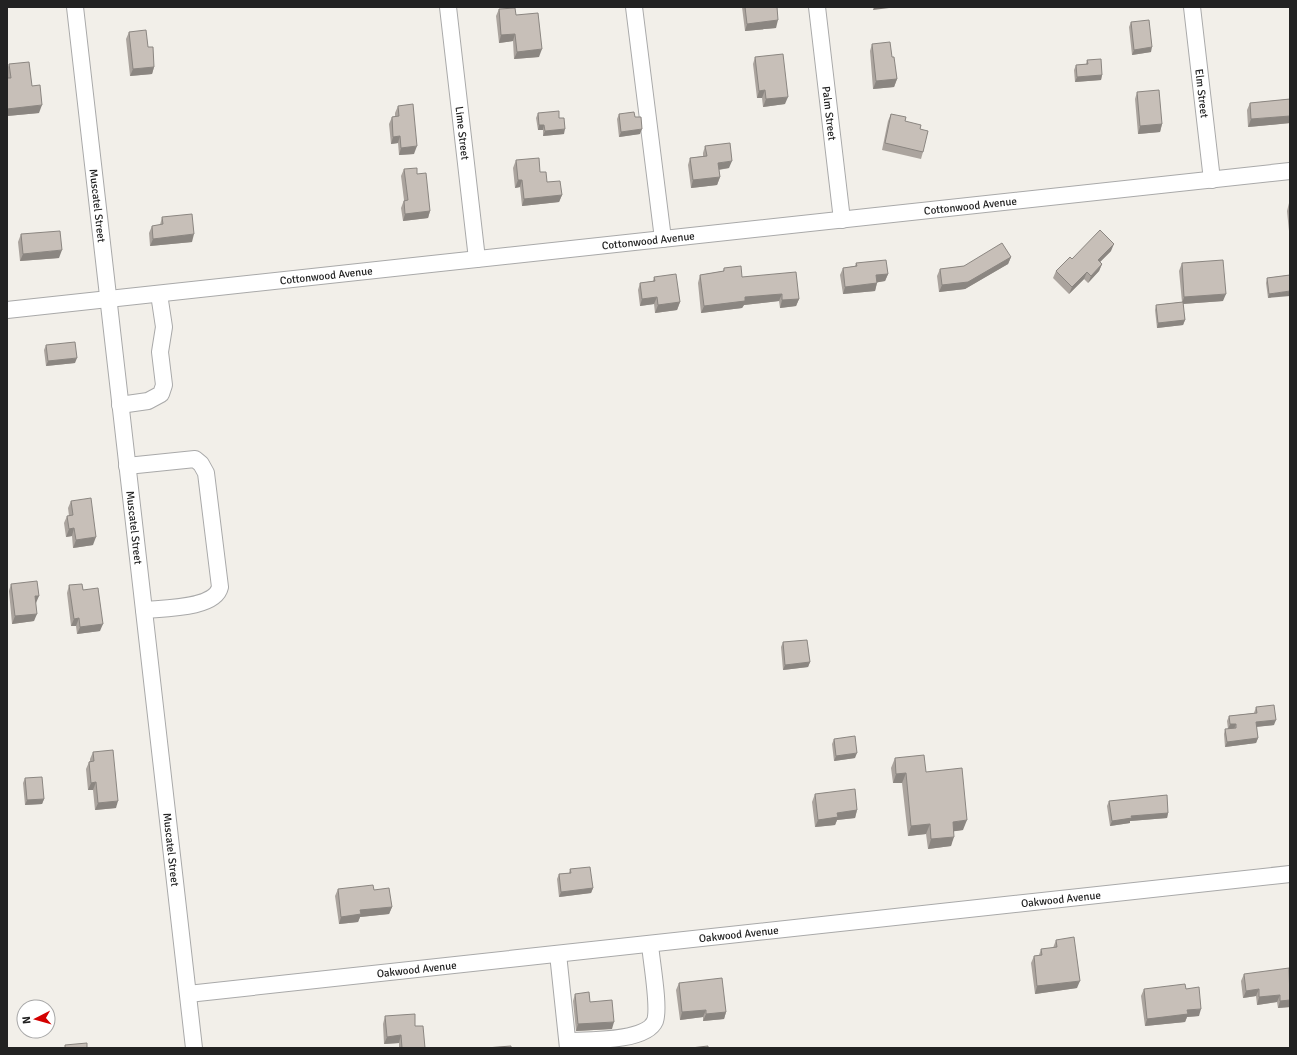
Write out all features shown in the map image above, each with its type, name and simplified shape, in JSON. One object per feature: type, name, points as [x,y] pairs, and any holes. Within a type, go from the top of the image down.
[{"type":"street","name":"Muscatel Street","points":[[75,7],[194,1048]]},
{"type":"street","name":"Lime Street","points":[[448,7],[477,259]]},
{"type":"street","points":[[634,7],[662,239]]},
{"type":"street","name":"Palm Street","points":[[817,7],[842,220]]},
{"type":"street","name":"Elm Street","points":[[1192,7],[1212,180]]},
{"type":"street","name":"Cottonwood Avenue","points":[[7,310],[1290,171]]},
{"type":"street","points":[[120,405],[148,401],[161,394],[164,385],[160,352],[164,327],[160,294]]},
{"type":"street","points":[[127,466],[194,460],[201,464],[206,473],[220,587],[218,594],[212,600],[206,602],[194,605],[144,610]]},
{"type":"street","name":"Oakwood Avenue","points":[[188,994],[1290,874]]},
{"type":"street","points":[[558,954],[568,1045],[633,1036],[644,1033],[654,1021],[656,1004],[650,944]]},
{"type":"building","points":[[745,7],[777,7],[778,20],[747,24]]},
{"type":"building","points":[[515,8],[516,15],[538,13],[542,49],[517,52],[515,34],[501,35],[499,9]]},
{"type":"building","points":[[1149,20],[1152,47],[1134,50],[1131,22]]},
{"type":"building","points":[[146,30],[148,47],[153,47],[154,67],[133,69],[129,32]]},
{"type":"building","points":[[890,42],[897,79],[876,81],[872,44]]},
{"type":"building","points":[[783,54],[788,97],[766,99],[765,90],[759,91],[755,57]]},
{"type":"building","points":[[1101,59],[1102,75],[1077,77],[1076,65],[1088,64],[1087,60]]},
{"type":"building","points":[[29,62],[32,86],[40,85],[42,105],[7,109],[7,78],[11,78],[9,64]]},
{"type":"building","points":[[1159,90],[1162,124],[1140,126],[1137,92]]},
{"type":"building","points":[[1290,99],[1290,116],[1251,119],[1250,103]]},
{"type":"building","points":[[413,104],[417,146],[401,148],[400,136],[393,137],[392,117],[399,116],[398,106]]},
{"type":"building","points":[[559,111],[559,118],[564,118],[565,129],[545,131],[544,125],[539,125],[538,113]]},
{"type":"building","points":[[634,112],[635,117],[641,117],[642,129],[621,132],[619,114]]},
{"type":"building","points":[[891,114],[906,117],[905,121],[921,125],[920,129],[928,131],[923,152],[885,143]]},
{"type":"building","points":[[730,143],[732,161],[718,163],[720,177],[693,180],[690,158],[707,156],[705,146]]},
{"type":"building","points":[[539,158],[540,172],[546,172],[547,182],[560,181],[562,195],[524,199],[522,180],[518,180],[516,160]]},
{"type":"building","points":[[417,168],[417,174],[426,173],[430,211],[405,214],[404,201],[408,200],[404,169]]},
{"type":"building","points":[[192,214],[194,234],[153,239],[152,226],[163,224],[162,217]]},
{"type":"building","points":[[1100,230],[1114,244],[1098,260],[1102,264],[1091,276],[1087,272],[1072,287],[1056,271],[1070,257],[1072,259]]},
{"type":"building","points":[[60,231],[62,250],[23,254],[21,234]]},
{"type":"building","points":[[1002,243],[1011,257],[968,282],[942,285],[940,269],[964,266]]},
{"type":"building","points":[[886,260],[888,274],[876,275],[877,283],[845,287],[843,268],[857,266],[856,263]]},
{"type":"building","points":[[1223,260],[1226,294],[1184,297],[1182,263]]},
{"type":"building","points":[[741,266],[742,277],[796,272],[799,299],[782,300],[782,294],[745,297],[745,301],[704,306],[700,275],[724,271],[724,268]]},
{"type":"building","points":[[676,274],[680,302],[658,305],[657,297],[642,299],[640,283],[655,281],[654,277]]},
{"type":"building","points":[[1290,275],[1290,291],[1269,294],[1267,278]]},
{"type":"building","points":[[1183,302],[1185,320],[1158,323],[1156,305]]},
{"type":"building","points":[[75,342],[77,358],[48,361],[46,345]]},
{"type":"building","points":[[91,498],[96,537],[76,540],[74,528],[69,529],[67,516],[73,515],[71,501]]},
{"type":"building","points":[[37,581],[39,596],[35,596],[37,614],[15,616],[11,584]]},
{"type":"building","points":[[82,584],[83,590],[98,588],[103,624],[80,627],[79,618],[74,619],[69,585]]},
{"type":"building","points":[[807,640],[810,662],[785,665],[783,642]]},
{"type":"building","points":[[1274,705],[1276,720],[1256,722],[1258,738],[1227,742],[1225,729],[1236,728],[1236,724],[1230,724],[1229,716],[1257,713],[1256,707]]},
{"type":"building","points":[[855,736],[857,753],[836,756],[834,739]]},
{"type":"building","points":[[113,750],[118,801],[98,803],[96,782],[91,783],[89,762],[94,761],[93,752]]},
{"type":"building","points":[[924,755],[926,772],[962,768],[967,820],[953,822],[954,837],[931,839],[930,824],[911,826],[906,773],[896,774],[895,758]]},
{"type":"building","points":[[42,777],[44,799],[27,800],[25,778]]},
{"type":"building","points":[[855,789],[857,810],[837,813],[838,817],[818,820],[815,794]]},
{"type":"building","points":[[1167,795],[1168,813],[1131,816],[1132,818],[1112,821],[1109,801]]},
{"type":"building","points":[[590,867],[593,888],[561,892],[559,874],[571,873],[570,869]]},
{"type":"building","points":[[373,885],[374,890],[389,888],[392,907],[360,910],[361,914],[341,917],[338,889]]},
{"type":"building","points":[[1074,937],[1080,981],[1037,986],[1034,956],[1042,955],[1041,949],[1057,947],[1056,940]]},
{"type":"building","points":[[1289,968],[1290,1000],[1280,1001],[1280,995],[1259,997],[1259,989],[1246,991],[1244,974]]},
{"type":"building","points":[[722,978],[726,1012],[706,1014],[706,1010],[682,1012],[679,983]]},
{"type":"building","points":[[1185,984],[1186,989],[1199,987],[1201,1009],[1187,1010],[1188,1014],[1147,1019],[1144,989]]},
{"type":"building","points":[[589,992],[590,1002],[612,1000],[614,1022],[578,1024],[575,994]]},
{"type":"building","points":[[415,1014],[415,1026],[423,1026],[425,1048],[402,1048],[401,1035],[387,1037],[385,1016]]},
{"type":"building","points":[[87,1043],[87,1048],[65,1048],[65,1045]]},
{"type":"building","points":[[511,1046],[511,1048],[486,1048]]},
{"type":"building","points":[[708,1046],[708,1048],[691,1048]]}]
